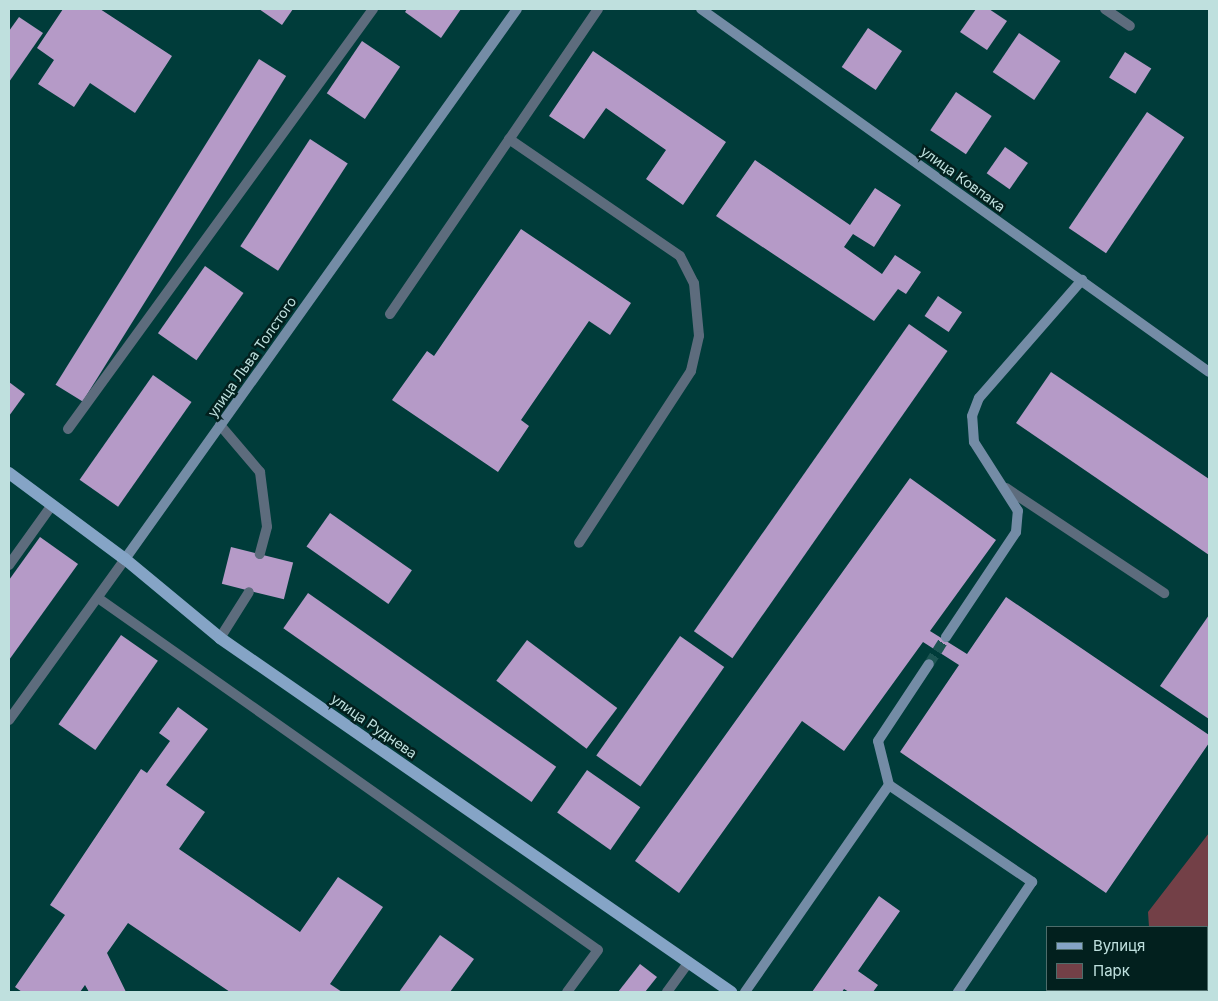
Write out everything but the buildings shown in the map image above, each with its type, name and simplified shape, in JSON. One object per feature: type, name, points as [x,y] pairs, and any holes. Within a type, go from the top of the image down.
[{"type":"main road","name":"улица Льва Толстого","points":[[125,559],[517,9]]},
{"type":"main road","name":"улица Ковпака","points":[[701,9],[1209,372]]},
{"type":"main road","points":[[946,637],[1016,532],[1018,511],[1006,488],[990,469],[974,442],[972,416],[979,398],[1082,280]]},
{"type":"main road","name":"улица Руднева","points":[[9,473],[125,559],[220,638],[731,992]]},
{"type":"main road","points":[[928,664],[878,741],[889,785],[1032,882],[958,992]]},
{"type":"main road","points":[[745,992],[889,785]]},
{"type":"street","points":[[68,429],[374,9]]},
{"type":"street","points":[[390,314],[598,9]]},
{"type":"street","points":[[1105,9],[1130,26]]},
{"type":"street","points":[[509,139],[680,256],[694,283],[699,336],[691,371],[580,543]]},
{"type":"street","points":[[220,425],[260,472],[267,527],[260,554]]},
{"type":"street","points":[[1006,488],[1164,593]]},
{"type":"street","points":[[9,564],[52,504]]},
{"type":"street","name":"улица Льва Толстого","points":[[9,720],[125,559]]},
{"type":"street","points":[[220,638],[249,592]]},
{"type":"street","points":[[98,598],[598,950],[567,992]]},
{"type":"street","points":[[667,992],[689,962]]},
{"type":"green space","points":[[1209,833],[1209,964],[1208,926],[1149,926],[1148,912]]},
{"type":"tunnel","points":[[929,664],[946,637]]}]
